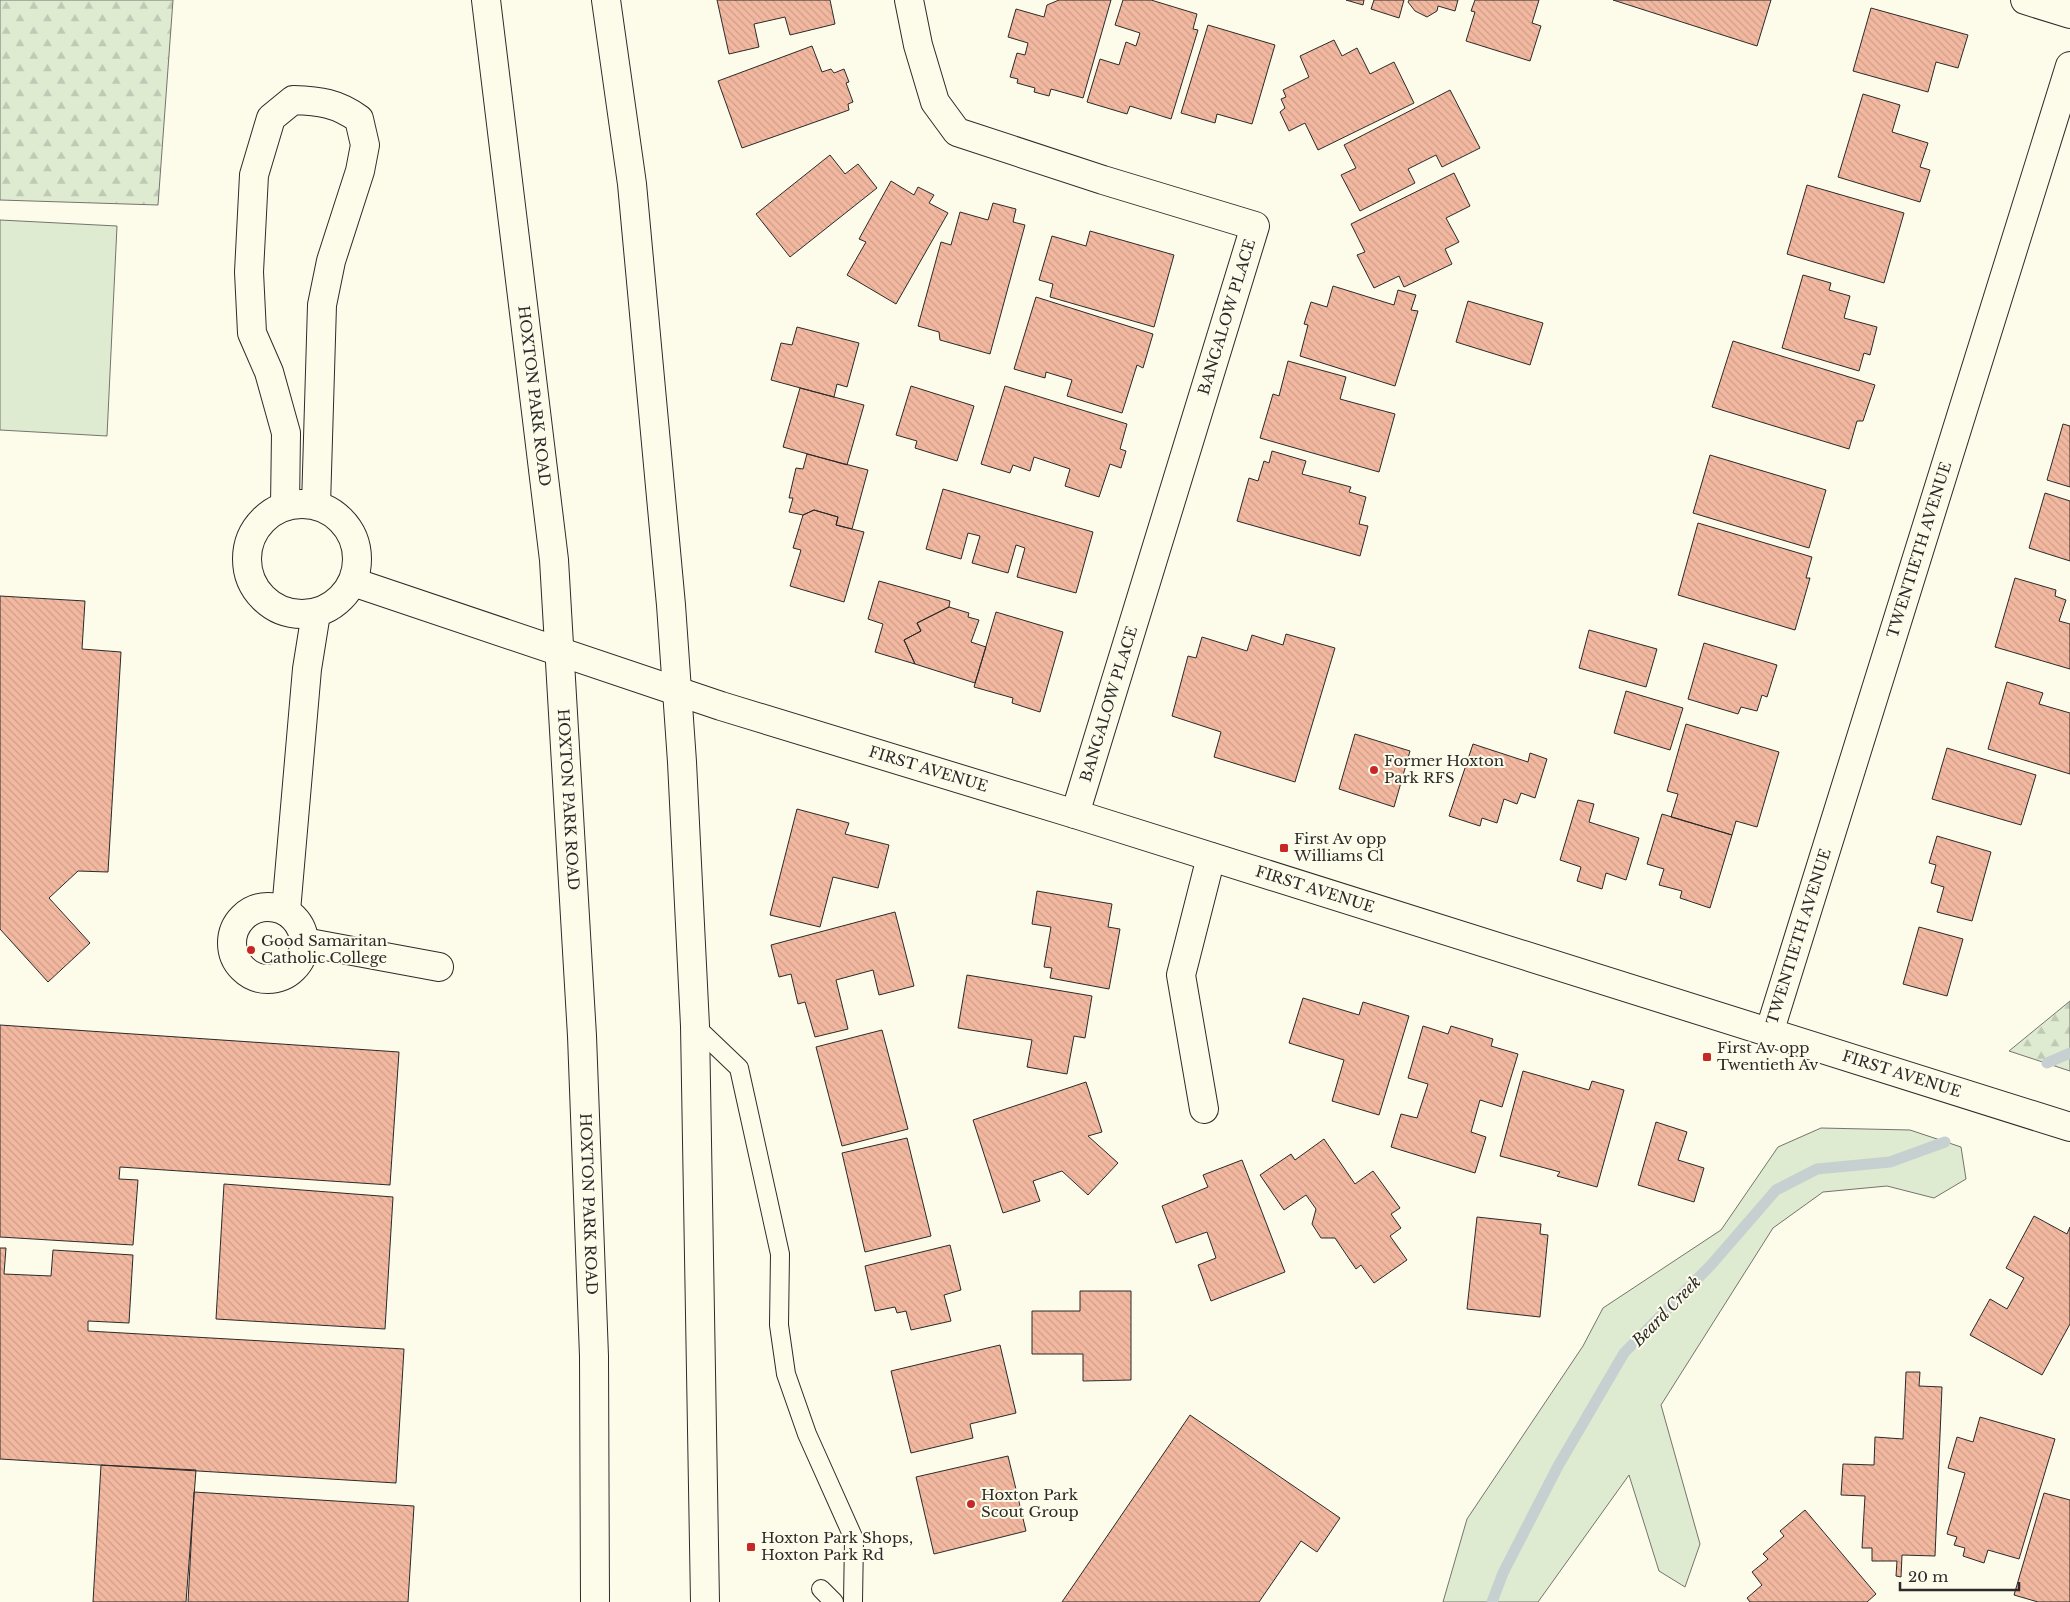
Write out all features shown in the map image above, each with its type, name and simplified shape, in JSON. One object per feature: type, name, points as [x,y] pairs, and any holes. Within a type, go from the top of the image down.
[{"type":"street","name":"HOXTON PARK ROAD","points":[[486,0],[554,560],[584,1096],[594,1356],[595,1602]]},
{"type":"street","points":[[606,0],[632,184],[671,605],[677,692],[695,1026],[705,1602]]},
{"type":"street","name":"BANGALOW PLACE","points":[[909,0],[918,45],[935,102],[957,132],[1103,180],[1255,226],[1075,814]]},
{"type":"street","points":[[2025,0],[2070,14]]},
{"type":"street","name":"TWENTIETH AVENUE","points":[[1769,1033],[2070,66]]},
{"type":"street","points":[[286,506],[286,433],[269,372],[252,333],[249,272],[254,175],[271,118],[293,100],[319,101],[344,108],[359,119],[365,145],[360,172],[331,261],[322,305],[316,505]]},
{"type":"street","points":[[316,505],[334,513],[347,527],[356,544],[358,564],[353,582],[338,602],[316,613],[292,614],[270,604],[254,586],[246,562],[250,538],[264,518],[286,506],[316,505]]},
{"type":"street","name":"FIRST AVENUE","points":[[353,582],[677,692],[1075,814],[2070,1127]]},
{"type":"street","points":[[286,911],[307,669],[316,613]]},
{"type":"street","points":[[1204,1109],[1180,975],[1210,857]]},
{"type":"street","points":[[264,906],[276,907],[286,911],[295,919],[302,930],[304,942],[302,954],[297,965],[288,973],[277,978],[265,980],[243,970],[236,960],[232,949],[232,937],[242,916],[264,906]]},
{"type":"street","points":[[304,942],[439,967]]},
{"type":"lane","points":[[695,1026],[739,1068],[780,1254],[779,1325],[786,1374],[807,1434],[854,1539],[853,1602]]},
{"type":"lane","points":[[821,1589],[834,1602]]},
{"type":"green space","points":[[0,0],[173,0],[158,205],[0,200]]},
{"type":"green space","points":[[0,220],[117,226],[107,436],[0,430]]},
{"type":"green space","points":[[2070,1001],[2070,1071],[2009,1051]]},
{"type":"green space","points":[[1821,1128],[1910,1130],[1961,1147],[1966,1179],[1934,1198],[1887,1186],[1823,1192],[1773,1228],[1661,1405],[1700,1544],[1685,1587],[1659,1571],[1629,1475],[1538,1602],[1443,1602],[1467,1519],[1583,1346],[1603,1308],[1721,1230],[1778,1147]]},
{"type":"building","points":[[717,0],[830,0],[835,24],[790,35],[785,17],[754,24],[759,47],[729,54]]},
{"type":"building","points":[[1059,0],[1111,0],[1083,98],[1051,89],[1049,96],[1034,92],[1035,88],[1017,83],[1018,79],[1010,77],[1017,53],[1025,55],[1028,43],[1008,37],[1016,9],[1044,17],[1047,5]]},
{"type":"building","points":[[1123,0],[1151,0],[1197,14],[1193,29],[1198,30],[1171,119],[1130,106],[1127,114],[1087,102],[1100,59],[1119,65],[1126,42],[1136,46],[1140,33],[1115,25]]},
{"type":"building","points":[[1346,0],[1364,0],[1363,5]]},
{"type":"building","points":[[1374,0],[1404,0],[1399,18],[1371,9]]},
{"type":"building","points":[[1409,0],[1458,0],[1455,11],[1438,6],[1437,11],[1427,17],[1415,11],[1408,2]]},
{"type":"building","points":[[1475,0],[1539,0],[1532,23],[1541,26],[1530,61],[1466,41],[1475,12],[1471,11]]},
{"type":"building","points":[[1613,0],[1771,0],[1757,46]]},
{"type":"building","points":[[1871,8],[1968,35],[1958,68],[1936,62],[1928,92],[1853,71]]},
{"type":"building","points":[[1208,25],[1275,45],[1252,124],[1217,114],[1215,123],[1181,113]]},
{"type":"building","points":[[1334,40],[1342,56],[1357,48],[1370,74],[1394,62],[1414,103],[1318,150],[1305,123],[1289,131],[1280,112],[1285,108],[1281,99],[1286,97],[1283,90],[1309,77],[1300,56]]},
{"type":"building","points":[[812,46],[822,72],[831,69],[834,73],[844,69],[849,82],[846,83],[853,102],[848,104],[849,110],[742,148],[718,81]]},
{"type":"building","points":[[1450,90],[1480,148],[1442,167],[1436,155],[1408,169],[1415,183],[1360,211],[1341,175],[1356,168],[1344,145]]},
{"type":"building","points":[[1863,94],[1900,105],[1892,132],[1928,143],[1920,167],[1930,170],[1920,202],[1838,177]]},
{"type":"building","points":[[830,155],[845,174],[858,164],[877,188],[790,257],[756,214]]},
{"type":"building","points":[[1454,173],[1470,206],[1446,218],[1459,242],[1445,249],[1452,264],[1404,287],[1399,276],[1374,288],[1357,255],[1365,252],[1351,224]]},
{"type":"building","points":[[891,181],[914,195],[918,187],[934,195],[929,203],[948,213],[896,304],[847,275],[866,242],[859,239]]},
{"type":"building","points":[[1807,185],[1904,213],[1884,283],[1787,254]]},
{"type":"building","points":[[993,203],[1016,209],[1013,222],[1025,225],[990,354],[940,340],[939,332],[918,326],[941,242],[951,245],[960,212],[988,220]]},
{"type":"building","points":[[1090,231],[1174,255],[1154,327],[1050,297],[1053,284],[1039,280],[1052,236],[1086,246]]},
{"type":"building","points":[[1803,275],[1831,283],[1829,290],[1850,296],[1844,318],[1877,327],[1870,355],[1864,353],[1859,371],[1782,348]]},
{"type":"building","points":[[1333,286],[1394,305],[1398,290],[1416,295],[1411,310],[1418,311],[1395,386],[1300,356],[1308,325],[1304,324],[1311,302],[1327,307]]},
{"type":"building","points":[[1036,297],[1153,334],[1143,368],[1137,365],[1122,413],[1067,396],[1072,380],[1046,372],[1045,378],[1014,369]]},
{"type":"building","points":[[1468,301],[1543,323],[1530,365],[1456,342]]},
{"type":"building","points":[[797,327],[859,343],[847,387],[837,384],[834,397],[771,380],[781,343],[792,345]]},
{"type":"building","points":[[1733,341],[1875,385],[1863,421],[1857,421],[1849,449],[1712,407]]},
{"type":"building","points":[[1288,361],[1346,377],[1340,399],[1395,414],[1379,472],[1260,438],[1273,394],[1279,396]]},
{"type":"building","points":[[911,386],[974,406],[957,461],[915,448],[917,441],[896,435]]},
{"type":"building","points":[[1005,386],[1127,424],[1120,449],[1126,451],[1121,468],[1110,464],[1099,497],[1065,486],[1070,469],[1034,457],[1030,471],[1013,465],[1010,473],[981,464]]},
{"type":"building","points":[[800,388],[864,405],[847,465],[783,447]]},
{"type":"building","points":[[2063,424],[2070,426],[2070,487],[2047,480]]},
{"type":"building","points":[[1272,451],[1306,461],[1302,474],[1351,487],[1349,492],[1366,497],[1359,524],[1368,526],[1360,556],[1237,521],[1249,478],[1258,481],[1264,461],[1269,463]]},
{"type":"building","points":[[807,454],[868,470],[852,529],[836,525],[838,517],[814,510],[803,515],[789,512],[793,498],[789,498],[796,468],[803,469]]},
{"type":"building","points":[[1710,455],[1826,490],[1809,548],[1693,513]]},
{"type":"building","points":[[943,489],[1093,532],[1076,593],[1017,577],[1025,548],[1016,545],[1008,573],[972,563],[980,536],[968,533],[961,559],[926,549]]},
{"type":"building","points":[[2045,493],[2070,501],[2070,561],[2029,548]]},
{"type":"building","points":[[814,510],[838,517],[836,525],[864,532],[844,602],[790,586],[801,550],[793,548],[803,515]]},
{"type":"building","points":[[1698,523],[1812,557],[1806,578],[1810,578],[1795,630],[1678,595]]},
{"type":"building","points":[[2015,578],[2056,590],[2055,596],[2066,600],[2059,621],[2070,624],[2070,669],[1995,647]]},
{"type":"building","points":[[879,581],[950,601],[949,607],[917,623],[921,631],[904,640],[915,664],[875,652],[883,624],[868,619]]},
{"type":"building","points":[[0,596],[85,601],[82,649],[121,652],[108,872],[78,871],[49,898],[90,943],[48,982],[0,929]]},
{"type":"building","points":[[949,607],[969,613],[968,617],[979,620],[971,642],[986,647],[975,683],[915,664],[904,640],[921,631],[917,623]]},
{"type":"building","points":[[996,612],[1063,632],[1040,712],[1012,703],[1013,698],[974,687]]},
{"type":"building","points":[[1589,630],[1657,649],[1646,687],[1579,668]]},
{"type":"building","points":[[1286,634],[1335,648],[1295,782],[1214,757],[1221,732],[1172,716],[1188,656],[1196,658],[1202,637],[1247,651],[1252,635],[1283,645]]},
{"type":"building","points":[[1704,643],[1777,665],[1767,697],[1762,695],[1757,711],[1741,707],[1738,714],[1688,699]]},
{"type":"building","points":[[2007,682],[2043,693],[2039,704],[2070,713],[2070,774],[1988,749]]},
{"type":"building","points":[[1626,691],[1683,708],[1670,750],[1614,733]]},
{"type":"building","points":[[1686,724],[1779,752],[1757,827],[1736,821],[1732,835],[1671,817],[1678,794],[1667,791]]},
{"type":"building","name":"Former Hoxton Park RFS","points":[[1355,734],[1410,751],[1394,807],[1339,789]]},
{"type":"building","points":[[1473,744],[1528,762],[1530,753],[1547,759],[1535,798],[1521,793],[1517,804],[1504,799],[1497,823],[1482,818],[1480,826],[1449,816]]},
{"type":"building","points":[[1947,748],[2036,775],[2021,825],[1932,799]]},
{"type":"building","points":[[1578,800],[1594,804],[1589,822],[1639,838],[1626,880],[1606,873],[1602,889],[1577,881],[1581,867],[1560,860]]},
{"type":"building","points":[[797,809],[849,823],[845,834],[889,845],[878,888],[833,877],[820,927],[770,915]]},
{"type":"building","points":[[1662,814],[1732,835],[1710,908],[1680,898],[1682,891],[1659,885],[1664,869],[1647,864]]},
{"type":"building","points":[[1937,836],[1991,852],[1972,921],[1937,912],[1944,887],[1931,883],[1936,865],[1929,863]]},
{"type":"building","points":[[1037,891],[1112,904],[1108,927],[1120,929],[1109,989],[1050,978],[1052,968],[1044,967],[1051,927],[1032,924]]},
{"type":"building","points":[[895,912],[914,986],[879,995],[873,970],[836,980],[848,1029],[815,1037],[805,1002],[798,1004],[791,974],[779,977],[771,945]]},
{"type":"building","points":[[1919,927],[1963,939],[1947,996],[1903,984]]},
{"type":"building","points":[[967,975],[1092,996],[1085,1038],[1074,1036],[1067,1074],[1027,1067],[1032,1040],[958,1028]]},
{"type":"building","points":[[1303,998],[1359,1015],[1363,1002],[1409,1016],[1379,1115],[1332,1101],[1344,1060],[1289,1043]]},
{"type":"building","points":[[0,1025],[399,1052],[390,1185],[120,1167],[119,1179],[138,1180],[133,1245],[0,1237]]},
{"type":"building","points":[[1423,1026],[1448,1034],[1451,1026],[1493,1039],[1491,1046],[1518,1054],[1502,1107],[1480,1100],[1471,1132],[1486,1137],[1475,1173],[1391,1147],[1401,1114],[1417,1118],[1428,1084],[1408,1078]]},
{"type":"building","points":[[882,1030],[908,1129],[842,1146],[816,1047]]},
{"type":"building","points":[[1523,1071],[1589,1090],[1592,1081],[1624,1090],[1597,1187],[1557,1176],[1560,1172],[1500,1156]]},
{"type":"building","points":[[1086,1082],[1102,1132],[1088,1136],[1118,1163],[1088,1195],[1062,1171],[1033,1181],[1040,1201],[1003,1213],[973,1120]]},
{"type":"building","points":[[1656,1122],[1687,1132],[1678,1160],[1704,1168],[1694,1202],[1638,1185]]},
{"type":"building","points":[[907,1138],[931,1236],[865,1252],[842,1153]]},
{"type":"building","points":[[1324,1139],[1355,1184],[1373,1171],[1400,1208],[1391,1214],[1401,1228],[1390,1236],[1407,1260],[1374,1283],[1361,1265],[1356,1269],[1335,1238],[1321,1238],[1312,1224],[1316,1209],[1306,1195],[1284,1210],[1260,1175],[1291,1154],[1295,1160]]},
{"type":"building","points":[[1242,1160],[1285,1272],[1211,1301],[1198,1265],[1216,1258],[1207,1232],[1176,1243],[1162,1206],[1208,1187],[1203,1175]]},
{"type":"building","points":[[224,1184],[393,1197],[385,1329],[216,1319]]},
{"type":"building","points":[[2034,1216],[2067,1234],[2070,1227],[2070,1324],[2042,1375],[1970,1335],[1990,1299],[2007,1309],[2024,1278],[2006,1268]]},
{"type":"building","points":[[1477,1217],[1541,1224],[1540,1234],[1548,1235],[1540,1317],[1467,1309]]},
{"type":"building","points":[[950,1245],[961,1290],[944,1295],[951,1321],[911,1330],[906,1311],[897,1313],[895,1307],[875,1311],[865,1266]]},
{"type":"building","points":[[0,1248],[6,1248],[4,1274],[51,1276],[53,1250],[133,1255],[129,1323],[88,1321],[88,1331],[404,1349],[396,1483],[0,1459]]},
{"type":"building","points":[[1080,1291],[1131,1291],[1131,1380],[1083,1381],[1083,1354],[1032,1354],[1032,1311],[1080,1311]]},
{"type":"building","points":[[1000,1345],[1016,1413],[970,1424],[973,1438],[911,1453],[891,1371]]},
{"type":"building","points":[[1906,1372],[1920,1372],[1919,1386],[1942,1387],[1935,1556],[1902,1555],[1901,1577],[1896,1576],[1897,1561],[1872,1561],[1872,1548],[1862,1548],[1865,1496],[1841,1495],[1843,1464],[1874,1465],[1875,1437],[1903,1439]]},
{"type":"building","points":[[1190,1415],[1340,1518],[1317,1552],[1301,1541],[1259,1602],[1062,1602]]},
{"type":"building","points":[[1980,1417],[2055,1439],[2019,1559],[1988,1550],[1984,1563],[1963,1556],[1965,1548],[1954,1545],[1957,1537],[1947,1534],[1965,1473],[1948,1468],[1957,1437],[1973,1442]]},
{"type":"building","name":"Hoxton Park Scout Group","points":[[1008,1456],[1026,1531],[934,1554],[916,1477]]},
{"type":"building","points":[[101,1465],[196,1470],[186,1602],[93,1602]]},
{"type":"building","points":[[194,1492],[414,1506],[408,1602],[188,1602]]},
{"type":"building","points":[[2044,1493],[2070,1500],[2070,1602],[2038,1602],[2014,1595]]},
{"type":"building","points":[[1805,1510],[1876,1594],[1867,1602],[1750,1602],[1747,1598],[1762,1585],[1752,1572],[1768,1559],[1763,1554],[1784,1536],[1780,1531]]},
{"type":"waterway","name":"Beard Creek","points":[[2047,1063],[2070,1053]]},
{"type":"waterway","name":"Beard Creek","points":[[1492,1602],[1503,1573],[1558,1466],[1624,1353],[1711,1265],[1776,1190],[1817,1169],[1890,1162],[1945,1142]]},
{"type":"place","name":"Former Hoxton Park RFS","points":[[1374,770]]},
{"type":"place","name":"First Av opp Williams Cl","points":[[1284,848]]},
{"type":"place","name":"Good Samaritan Catholic College","points":[[251,950]]},
{"type":"place","name":"First Av opp Twentieth Av","points":[[1707,1057]]},
{"type":"place","name":"Hoxton Park Scout Group","points":[[971,1504]]},
{"type":"place","name":"Hoxton Park Shops, Hoxton Park Rd","points":[[751,1547]]}]
